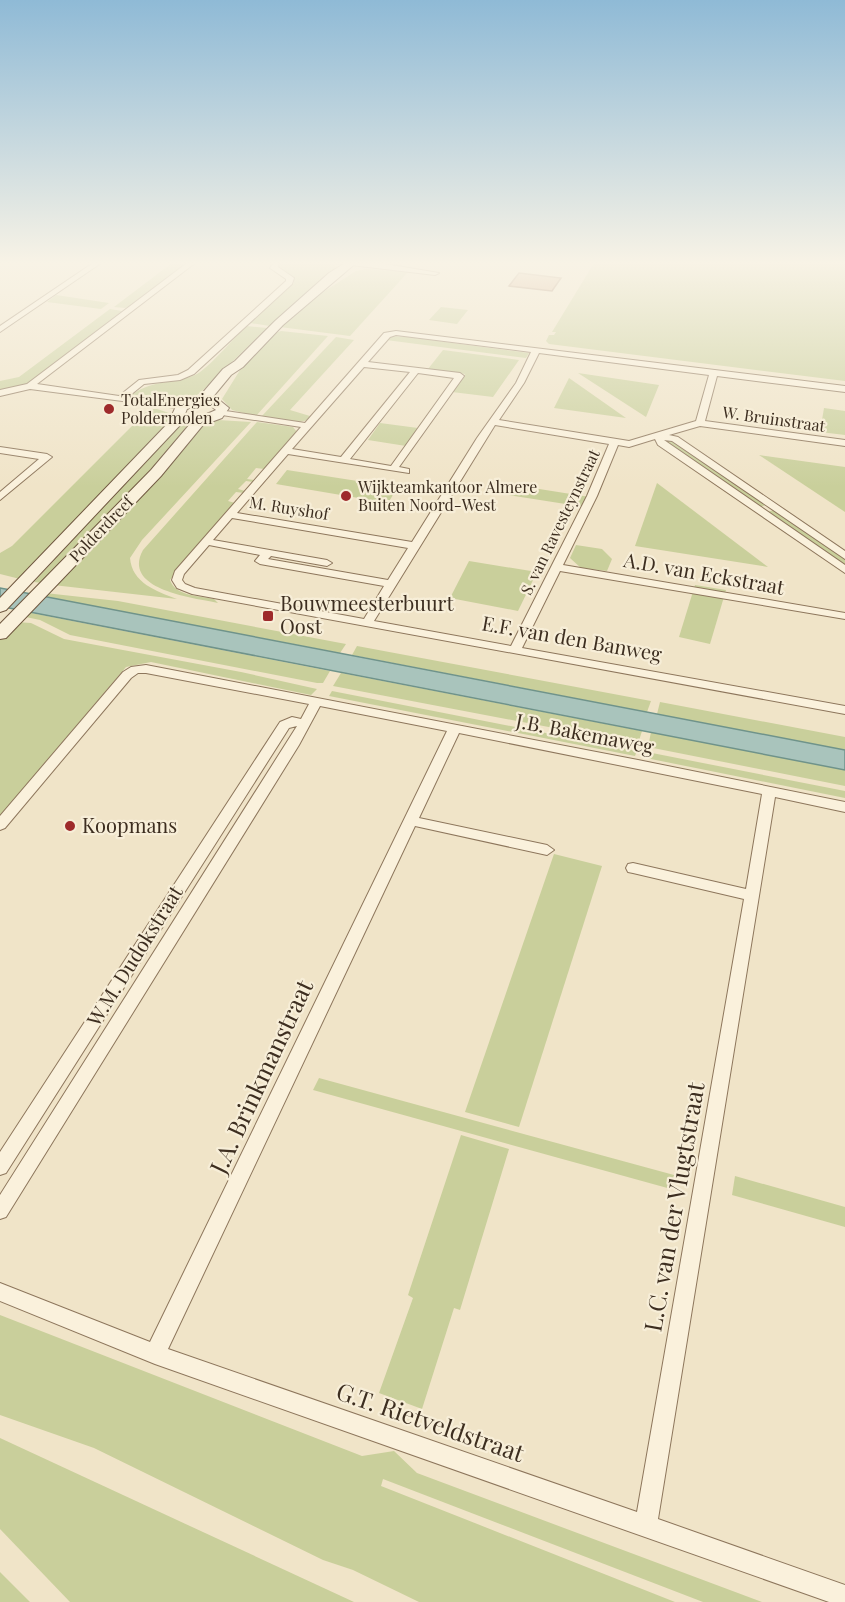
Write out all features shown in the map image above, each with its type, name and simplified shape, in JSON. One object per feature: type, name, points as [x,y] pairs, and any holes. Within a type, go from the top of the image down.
[{"type":"main road","points":[[180,412],[199,421],[214,408],[238,364],[264,338]]},
{"type":"main road","points":[[180,412],[214,408]]},
{"type":"main road","name":"Polderdreef","points":[[0,607],[180,412]]},
{"type":"main road","name":"Polderdreef","points":[[3,632],[156,473],[199,421]]},
{"type":"street","points":[[30,386],[93,338]]},
{"type":"street","points":[[120,399],[142,382],[180,377],[191,372],[228,338]]},
{"type":"street","name":"E.F. van den Banweg","points":[[385,338],[177,577],[181,586],[192,591],[845,710]]},
{"type":"street","name":"E.F. van den Banweg","points":[[435,338],[536,350]]},
{"type":"street","points":[[367,623],[493,422],[520,383],[536,350],[845,389]]},
{"type":"street","points":[[362,364],[460,376],[393,469]]},
{"type":"street","points":[[343,461],[415,370]]},
{"type":"street","name":"W. Bruinstraat","points":[[700,423],[714,372]]},
{"type":"street","points":[[0,393],[30,386],[120,399],[180,412]]},
{"type":"street","points":[[214,408],[256,419],[309,426]]},
{"type":"street","name":"S. van Ravesteynstraat","points":[[493,422],[629,444],[658,436]]},
{"type":"street","name":"W. Bruinstraat","points":[[658,436],[700,423],[845,443]]},
{"type":"street","points":[[658,436],[675,439],[845,555]]},
{"type":"street","points":[[658,436],[661,443],[845,570]]},
{"type":"street","name":"S. van Ravesteynstraat","points":[[515,649],[592,496],[615,441]]},
{"type":"street","points":[[0,450],[47,457],[0,496]]},
{"type":"street","points":[[285,452],[406,471]]},
{"type":"street","points":[[760,511],[774,507]]},
{"type":"street","name":"M. Ruyshof","points":[[230,515],[414,546]]},
{"type":"street","points":[[207,542],[268,553],[260,561],[287,561],[307,565],[322,572],[391,584]]},
{"type":"street","name":"A.D. van Eckstraat","points":[[556,567],[845,616]]},
{"type":"street","name":"J.B. Bakemaweg","points":[[0,825],[127,675],[135,670],[146,669],[455,728],[845,807]]},
{"type":"street","name":"W.M. Dudokstraat","points":[[0,1211],[316,703]]},
{"type":"street","name":"W.M. Dudokstraat","points":[[0,1167],[284,725],[292,721],[305,723]]},
{"type":"street","name":"J.A. Brinkmanstraat","points":[[155,1354],[455,728]]},
{"type":"street","name":"L.C. van der Vlugtstraat","points":[[646,1526],[768,792]]},
{"type":"street","points":[[412,821],[547,850]]},
{"type":"street","points":[[633,868],[750,895]]},
{"type":"street","name":"G.T. Rietveldstraat","points":[[0,1292],[155,1354],[845,1596]]},
{"type":"green space","points":[[72,338],[87,338],[26,385],[0,390],[0,381],[19,377]]},
{"type":"green space","points":[[235,338],[257,338],[200,393],[189,400],[174,404],[129,397],[145,387],[195,375],[214,360]]},
{"type":"green space","points":[[269,338],[326,338],[256,416],[232,410],[222,399],[245,362]]},
{"type":"green space","points":[[335,338],[354,340],[290,410],[310,416],[308,420],[295,423],[261,417]]},
{"type":"green space","points":[[388,338],[413,338],[529,353],[526,358],[386,340]]},
{"type":"green space","points":[[548,338],[845,338],[845,381],[549,344],[546,341]]},
{"type":"green space","points":[[443,350],[519,360],[493,397],[452,392],[465,374],[428,369]]},
{"type":"green space","points":[[578,373],[659,385],[646,417]]},
{"type":"green space","points":[[569,378],[626,418],[554,408]]},
{"type":"green space","points":[[824,408],[845,411],[845,435],[820,432]]},
{"type":"green space","points":[[149,409],[169,413],[172,419],[20,579],[0,574],[0,553],[12,546]]},
{"type":"green space","points":[[218,420],[251,422],[142,540],[130,558],[135,574],[140,580],[153,589],[177,599],[53,585],[201,427]]},
{"type":"green space","points":[[181,422],[190,423],[153,470],[42,583],[34,582]]},
{"type":"green space","points":[[257,422],[293,427],[297,432],[264,469],[256,468],[247,479],[254,480],[253,482],[246,481],[238,489],[245,491],[244,493],[236,492],[228,501],[235,503],[170,580],[182,592],[214,599],[218,603],[178,595],[151,583],[142,574],[139,564],[143,550]]},
{"type":"green space","points":[[380,423],[418,428],[406,446],[368,440]]},
{"type":"green space","points":[[670,439],[766,505],[759,507],[663,440]]},
{"type":"green space","points":[[759,455],[845,467],[845,512]]},
{"type":"green space","points":[[287,470],[383,485],[381,488],[396,490],[388,503],[276,484]]},
{"type":"green space","points":[[657,483],[768,567],[635,546]]},
{"type":"green space","points":[[514,485],[596,498],[591,508],[508,495]]},
{"type":"green space","points":[[774,510],[845,558],[845,568],[767,512]]},
{"type":"green space","points":[[576,545],[602,549],[612,559],[607,571],[581,568],[570,558]]},
{"type":"green space","points":[[469,561],[537,572],[518,611],[450,598]]},
{"type":"green space","points":[[695,585],[726,590],[710,644],[679,637]]},
{"type":"green space","points":[[45,593],[118,601],[346,644],[340,653],[41,596]]},
{"type":"green space","points":[[26,612],[330,671],[323,683],[317,683],[70,635],[40,620],[21,616]]},
{"type":"green space","points":[[16,622],[31,623],[64,639],[241,672],[317,689],[311,695],[151,662],[126,667],[0,816],[0,640]]},
{"type":"green space","points":[[357,646],[651,701],[647,712],[352,655]]},
{"type":"green space","points":[[341,673],[642,731],[638,744],[333,686]]},
{"type":"green space","points":[[332,691],[637,751],[635,756],[329,696]]},
{"type":"green space","points":[[660,702],[845,737],[845,750],[657,714]]},
{"type":"green space","points":[[651,732],[845,770],[845,786],[648,747]]},
{"type":"green space","points":[[647,752],[845,791],[845,798],[646,758]]},
{"type":"green space","points":[[554,854],[602,866],[519,1127],[465,1112]]},
{"type":"green space","points":[[319,1078],[674,1175],[671,1189],[313,1090]]},
{"type":"green space","points":[[461,1135],[509,1149],[460,1310],[454,1308],[422,1409],[379,1393],[413,1298],[408,1295]]},
{"type":"green space","points":[[735,1176],[845,1207],[845,1227],[732,1195]]},
{"type":"green space","points":[[0,1315],[362,1456],[394,1451],[417,1473],[762,1602],[703,1602],[383,1479],[381,1486],[675,1602],[419,1602],[353,1570],[323,1560],[94,1448],[0,1415]]},
{"type":"green space","points":[[0,1438],[354,1602],[70,1602],[0,1529]]},
{"type":"green space","points":[[0,1572],[30,1602],[0,1602]]},
{"type":"water","points":[[0,588],[845,750],[845,770],[9,608],[0,606]]},
{"type":"place","name":"TotalEnergies Poldermolen","points":[[109,409]]},
{"type":"place","name":"Wijkteamkantoor Almere Buiten Noord-West","points":[[346,496]]},
{"type":"place","name":"Bouwmeesterbuurt Oost","points":[[268,616]]},
{"type":"place","name":"Koopmans","points":[[70,826]]}]
